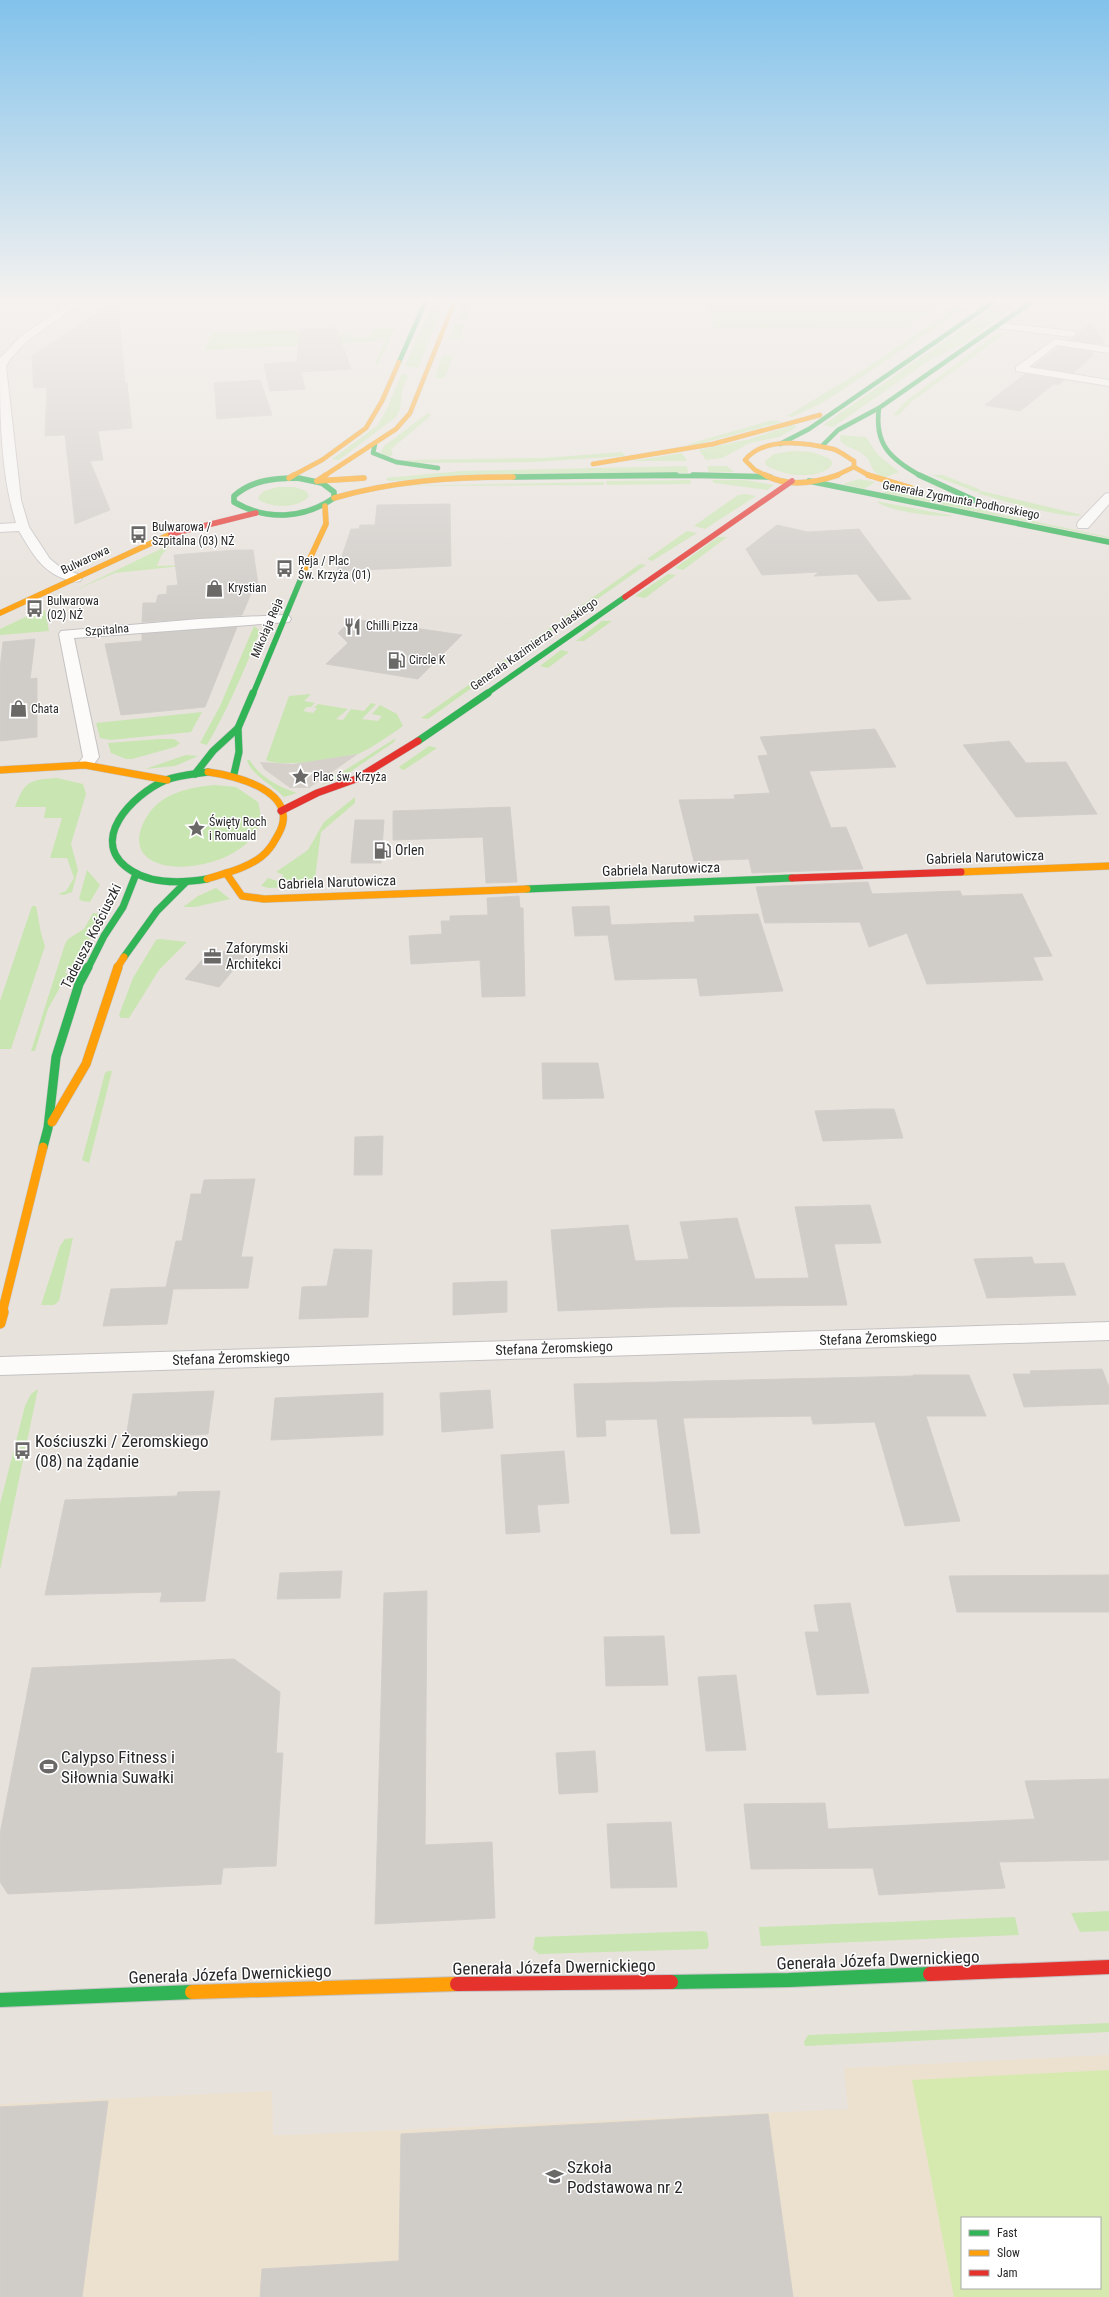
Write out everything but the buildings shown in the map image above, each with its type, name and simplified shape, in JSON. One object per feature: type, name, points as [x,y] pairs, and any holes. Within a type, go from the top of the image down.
[{"type":"street","points":[[6,410],[15,500],[23,527],[45,562],[55,570],[75,578]]},
{"type":"street","points":[[289,478],[322,460],[366,428],[377,410]]},
{"type":"street","points":[[317,482],[396,429],[411,410]]},
{"type":"street","points":[[770,477],[756,472],[742,461],[755,450],[780,444],[795,438],[832,410]]},
{"type":"street","points":[[822,446],[844,427],[875,410]]},
{"type":"street","name":"Generała Zygmunta Podhorskiego","points":[[879,410],[878,433],[885,448],[896,459],[917,474],[980,502],[936,494]]},
{"type":"street","points":[[656,464],[589,464],[713,444],[828,413]]},
{"type":"street","points":[[375,444],[373,453],[385,461],[403,465],[442,468],[402,473]]},
{"type":"street","points":[[334,498],[334,492],[330,487],[317,482],[289,478],[266,480],[247,486],[234,496],[231,504],[256,513],[294,514],[325,506],[334,498],[376,486],[443,479],[699,475],[770,477],[792,481],[809,481],[839,477],[849,472],[854,467],[854,461],[848,455],[822,446],[780,444]]},
{"type":"street","name":"Generała Zygmunta Podhorskiego","points":[[854,467],[878,479],[922,490]]},
{"type":"street","points":[[317,482],[374,477]]},
{"type":"street","name":"Generała Kazimierza Pułaskiego","points":[[281,811],[317,793],[356,780],[392,758],[792,481]]},
{"type":"street","name":"Generała Zygmunta Podhorskiego","points":[[809,481],[1109,542]]},
{"type":"street","points":[[1080,525],[1109,497]]},
{"type":"street","name":"Mikołaja Reja","points":[[238,728],[284,619],[315,535],[326,524],[325,506]]},
{"type":"street","name":"Bulwarowa","points":[[0,613],[165,536],[182,530],[256,513]]},
{"type":"street","points":[[294,514],[304,524]]},
{"type":"street","name":"Bulwarowa","points":[[182,530],[207,515]]},
{"type":"street","points":[[1080,525],[1096,528]]},
{"type":"street","points":[[0,528],[23,527]]},
{"type":"street","name":"Szpitalna","points":[[90,766],[91,757],[66,634],[230,621],[284,619]]},
{"type":"street","points":[[234,774],[239,752],[238,728]]},
{"type":"street","points":[[195,774],[213,751],[238,728]]},
{"type":"street","points":[[90,766],[111,781]]},
{"type":"street","points":[[0,770],[90,766],[167,780]]},
{"type":"street","points":[[208,772],[234,774],[252,780],[266,789],[276,799],[281,811],[283,827],[274,844],[254,860],[226,873],[186,882],[168,882],[136,874],[120,860],[112,845],[112,829],[120,813],[133,796],[167,780],[195,774],[208,772]]},
{"type":"street","name":"Gabriela Narutowicza","points":[[226,873],[242,896],[264,899],[1109,866]]},
{"type":"street","name":"Tadeusza Kościuszki","points":[[0,1323],[48,1128],[56,1057],[80,984],[104,936],[123,907],[136,874]]},
{"type":"street","name":"Tadeusza Kościuszki","points":[[48,1128],[86,1064],[115,971],[134,940],[157,911],[186,882]]},
{"type":"street","name":"Stefana Żeromskiego","points":[[0,1366],[1109,1331]]},
{"type":"street","name":"Generała Józefa Dwernickiego","points":[[0,2000],[338,1986],[789,1980],[1109,1967]]},
{"type":"shaded area","name":"Plac św. Krzyża","points":[[358,754],[309,788],[290,788],[264,769],[260,762],[293,764]]},
{"type":"shaded area","name":"Szkoła Podstawowa nr 2","points":[[1109,2055],[1109,2297],[0,2297],[0,2104],[272,2091],[273,2135],[848,2109],[844,2068]]},
{"type":"green space","points":[[400,410],[396,417],[339,460],[332,459],[377,426],[386,411]]},
{"type":"green space","points":[[797,410],[807,410],[792,417],[787,416]]},
{"type":"green space","points":[[844,410],[857,410],[833,427],[823,425]]},
{"type":"green space","points":[[897,410],[903,410],[899,415],[893,415]]},
{"type":"green space","points":[[428,413],[431,415],[391,449],[393,455],[386,457],[381,452],[384,446]]},
{"type":"green space","points":[[773,420],[782,422],[691,446],[689,444]]},
{"type":"green space","points":[[792,425],[797,427],[779,437],[750,443],[722,458],[706,460],[699,450],[750,439]]},
{"type":"green space","points":[[840,435],[866,437],[877,454],[899,472],[884,478],[879,475],[873,470],[869,461],[864,455],[841,442]]},
{"type":"green space","points":[[792,451],[812,452],[828,458],[832,461],[832,465],[826,470],[818,473],[800,475],[781,472],[766,465],[765,461],[774,454]]},
{"type":"green space","points":[[622,452],[625,456],[533,462],[420,463],[402,460],[543,458]]},
{"type":"green space","points":[[682,453],[687,461],[632,461]]},
{"type":"green space","points":[[687,466],[688,473],[388,481],[386,478],[461,471]]},
{"type":"green space","points":[[707,466],[727,466],[734,472],[709,473]]},
{"type":"green space","points":[[932,475],[943,475],[981,490],[976,492]]},
{"type":"green space","points":[[859,479],[875,482],[864,489],[843,484]]},
{"type":"green space","points":[[691,480],[690,484],[607,485],[606,481]]},
{"type":"green space","points":[[712,480],[745,480],[774,485],[767,490],[714,483]]},
{"type":"green space","points":[[604,482],[604,485],[395,486]]},
{"type":"green space","points":[[278,487],[294,487],[306,491],[309,496],[299,503],[285,506],[270,505],[259,500],[258,497],[264,491]]},
{"type":"green space","points":[[893,487],[994,513],[1109,538],[883,493]]},
{"type":"green space","points":[[982,491],[1082,515],[1062,515],[1047,512],[977,493]]},
{"type":"green space","points":[[745,494],[756,496],[705,529],[694,526],[738,495]]},
{"type":"green space","points":[[876,501],[954,516],[925,515],[901,511],[882,505]]},
{"type":"green space","points":[[687,531],[697,533],[652,561],[647,559]]},
{"type":"green space","points":[[718,537],[727,537],[683,570],[675,568]]},
{"type":"green space","points":[[171,544],[161,556],[157,566],[191,565],[115,573],[73,591]]},
{"type":"green space","points":[[104,549],[112,549],[95,562],[74,566],[89,556]]},
{"type":"green space","points":[[640,564],[646,565],[533,644],[520,649]]},
{"type":"green space","points":[[668,574],[676,575],[645,598],[635,596]]},
{"type":"green space","points":[[45,610],[49,631],[0,635],[0,629],[38,611]]},
{"type":"green space","points":[[602,621],[612,621],[584,641],[576,641]]},
{"type":"green space","points":[[254,626],[260,631],[236,689],[207,745],[200,743],[220,706]]},
{"type":"green space","points":[[561,650],[569,652],[548,668],[540,666]]},
{"type":"green space","points":[[506,659],[510,661],[428,719],[421,718]]},
{"type":"green space","points":[[311,694],[304,701],[315,703],[303,711],[313,713],[317,708],[314,708],[318,704],[348,709],[336,719],[343,720],[351,709],[364,711],[371,703],[376,704],[362,719],[378,721],[382,716],[372,714],[380,705],[397,714],[403,726],[369,749],[350,756],[297,763],[273,762],[266,760],[289,696]]},
{"type":"green space","points":[[202,712],[191,732],[110,740],[100,738],[96,723]]},
{"type":"green space","points":[[396,738],[394,742],[344,776],[320,786]]},
{"type":"green space","points":[[174,739],[180,743],[175,747],[132,759],[126,759],[111,753],[108,743]]},
{"type":"green space","points":[[429,746],[437,748],[404,770],[399,767]]},
{"type":"green space","points":[[186,755],[198,756],[175,766],[145,769]]},
{"type":"green space","points":[[247,760],[250,760],[258,771],[270,781],[297,793],[284,797],[252,770]]},
{"type":"green space","points":[[57,778],[83,784],[86,794],[71,844],[78,870],[72,892],[64,895],[58,894],[66,891],[74,878],[67,858],[50,858],[62,818],[45,818],[46,807],[15,807],[22,791],[30,783],[34,781]]},
{"type":"green space","points":[[215,785],[236,787],[258,802],[260,823],[247,843],[227,856],[204,864],[180,867],[160,864],[145,855],[139,840],[146,818],[152,809],[167,797],[176,793],[196,787]]},
{"type":"green space","points":[[355,797],[355,803],[321,832],[315,878],[306,886],[269,888],[261,886],[268,878],[277,881],[284,875],[276,872],[308,850],[324,822]]},
{"type":"green space","points":[[87,870],[100,885],[90,902],[79,899]]},
{"type":"green space","points":[[216,888],[230,899],[195,907],[183,907],[198,896]]},
{"type":"green space","points":[[32,906],[36,906],[45,946],[11,1049],[0,1049],[0,1001]]},
{"type":"green space","points":[[93,913],[104,914],[71,970],[67,969],[65,973],[68,973],[48,1009],[35,1051],[31,1051],[65,944],[68,939],[84,929]]},
{"type":"green space","points":[[160,939],[187,942],[159,970],[129,1018],[121,1018],[119,1015],[133,978],[156,940]]},
{"type":"green space","points":[[112,1071],[89,1163],[82,1160],[105,1073]]},
{"type":"green space","points":[[73,1238],[59,1301],[54,1305],[41,1305],[60,1246],[65,1239]]},
{"type":"green space","points":[[38,1389],[0,1570],[0,1504],[25,1406],[31,1394]]},
{"type":"green space","points":[[1109,1911],[1109,1931],[1080,1932],[1071,1913]]},
{"type":"green space","points":[[1015,1917],[1019,1935],[761,1946],[759,1927]]},
{"type":"green space","points":[[707,1932],[709,1945],[707,1949],[539,1954],[533,1949],[535,1937]]},
{"type":"green space","points":[[1109,2023],[1109,2032],[805,2046],[804,2042],[808,2035]]},
{"type":"green space","points":[[1109,2070],[1109,2297],[954,2297],[912,2080]]},
{"type":"traffic: fast","points":[[780,444],[809,429],[836,410]]},
{"type":"traffic: fast","points":[[822,446],[838,430],[875,410]]},
{"type":"traffic: fast","points":[[879,410],[877,430],[884,446],[893,457],[905,467],[934,483],[976,501]]},
{"type":"traffic: fast","points":[[375,444],[373,453],[388,460],[404,464],[438,468]]},
{"type":"traffic: fast","points":[[513,477],[688,475],[770,477]]},
{"type":"traffic: fast","points":[[298,478],[322,483],[334,492],[334,498],[311,511],[285,516],[258,513],[234,502],[234,496],[240,490],[255,483],[272,479],[298,478]]},
{"type":"traffic: fast","points":[[809,481],[1109,542]]},
{"type":"traffic: fast","points":[[234,774],[239,752],[238,728],[305,569]]},
{"type":"traffic: fast","points":[[418,741],[625,597]]},
{"type":"traffic: fast","points":[[195,774],[213,751],[238,728]]},
{"type":"traffic: fast","points":[[207,879],[178,882],[159,880],[140,875],[129,869],[124,864],[115,850],[113,838],[119,816],[136,798],[146,791],[171,778],[208,772]]},
{"type":"traffic: fast","points":[[43,1147],[48,1128],[56,1057],[79,984],[104,936],[123,907],[136,874]]},
{"type":"traffic: fast","points":[[527,889],[792,878]]},
{"type":"traffic: fast","points":[[124,957],[157,911],[186,882]]},
{"type":"traffic: fast","points":[[671,1982],[789,1980],[930,1974]]},
{"type":"traffic: fast","points":[[0,2000],[192,1992]]},
{"type":"traffic: slow","points":[[289,478],[322,460],[366,428],[377,410]]},
{"type":"traffic: slow","points":[[317,481],[396,429],[411,410]]},
{"type":"traffic: slow","points":[[593,464],[713,444],[820,415]]},
{"type":"traffic: slow","points":[[794,443],[834,449],[854,461],[854,467],[842,474],[828,479],[797,482],[782,481],[768,477],[755,470],[745,460],[761,448],[794,443]]},
{"type":"traffic: slow","points":[[854,467],[871,477],[911,488]]},
{"type":"traffic: slow","points":[[334,498],[378,487],[423,480],[513,477]]},
{"type":"traffic: slow","points":[[317,481],[364,478]]},
{"type":"traffic: slow","points":[[305,569],[326,524],[325,506]]},
{"type":"traffic: slow","points":[[0,613],[171,534]]},
{"type":"traffic: slow","points":[[0,770],[85,765],[167,780]]},
{"type":"traffic: slow","points":[[207,879],[243,867],[260,858],[273,845],[282,828],[283,814],[278,802],[268,791],[254,783],[223,773],[208,772]]},
{"type":"traffic: slow","points":[[961,872],[1109,866]]},
{"type":"traffic: slow","points":[[226,873],[242,896],[264,899],[527,889]]},
{"type":"traffic: slow","points":[[52,1122],[86,1064],[115,971],[124,957]]},
{"type":"traffic: slow","points":[[0,1323],[43,1147]]},
{"type":"traffic: slow","points":[[192,1992],[338,1986],[457,1984]]},
{"type":"traffic: jam","points":[[625,597],[792,481]]},
{"type":"traffic: jam","points":[[171,534],[256,513]]},
{"type":"traffic: jam","points":[[281,811],[317,793],[356,779],[418,741]]},
{"type":"traffic: jam","points":[[792,878],[961,872]]},
{"type":"traffic: jam","points":[[930,1974],[1109,1967]]},
{"type":"traffic: jam","points":[[457,1984],[671,1982]]},
{"type":"place","name":"Bulwarowa / Szpitalna (03) NŻ","points":[[139,534]]},
{"type":"place","name":"Reja / Plac Św. Krzyża (01)","points":[[285,568]]},
{"type":"place","name":"Krystian","points":[[215,588]]},
{"type":"place","name":"Bulwarowa (02) NŻ","points":[[34,608]]},
{"type":"place","name":"Chilli Pizza","points":[[353,626]]},
{"type":"place","name":"Circle K","points":[[396,660]]},
{"type":"place","name":"Chata","points":[[18,709]]},
{"type":"place","name":"Plac św. Krzyża","points":[[300,777]]},
{"type":"place","name":"Święty Roch i Romuald","points":[[196,829]]},
{"type":"place","name":"Orlen","points":[[382,850]]},
{"type":"place","name":"Zaforymski Architekci","points":[[213,956]]},
{"type":"place","name":"Kościuszki / Żeromskiego (08) na żądanie","points":[[22,1451]]},
{"type":"place","name":"Calypso Fitness i Siłownia Suwałki","points":[[48,1767]]},
{"type":"place","name":"Szkoła Podstawowa nr 2","points":[[554,2177]]}]
